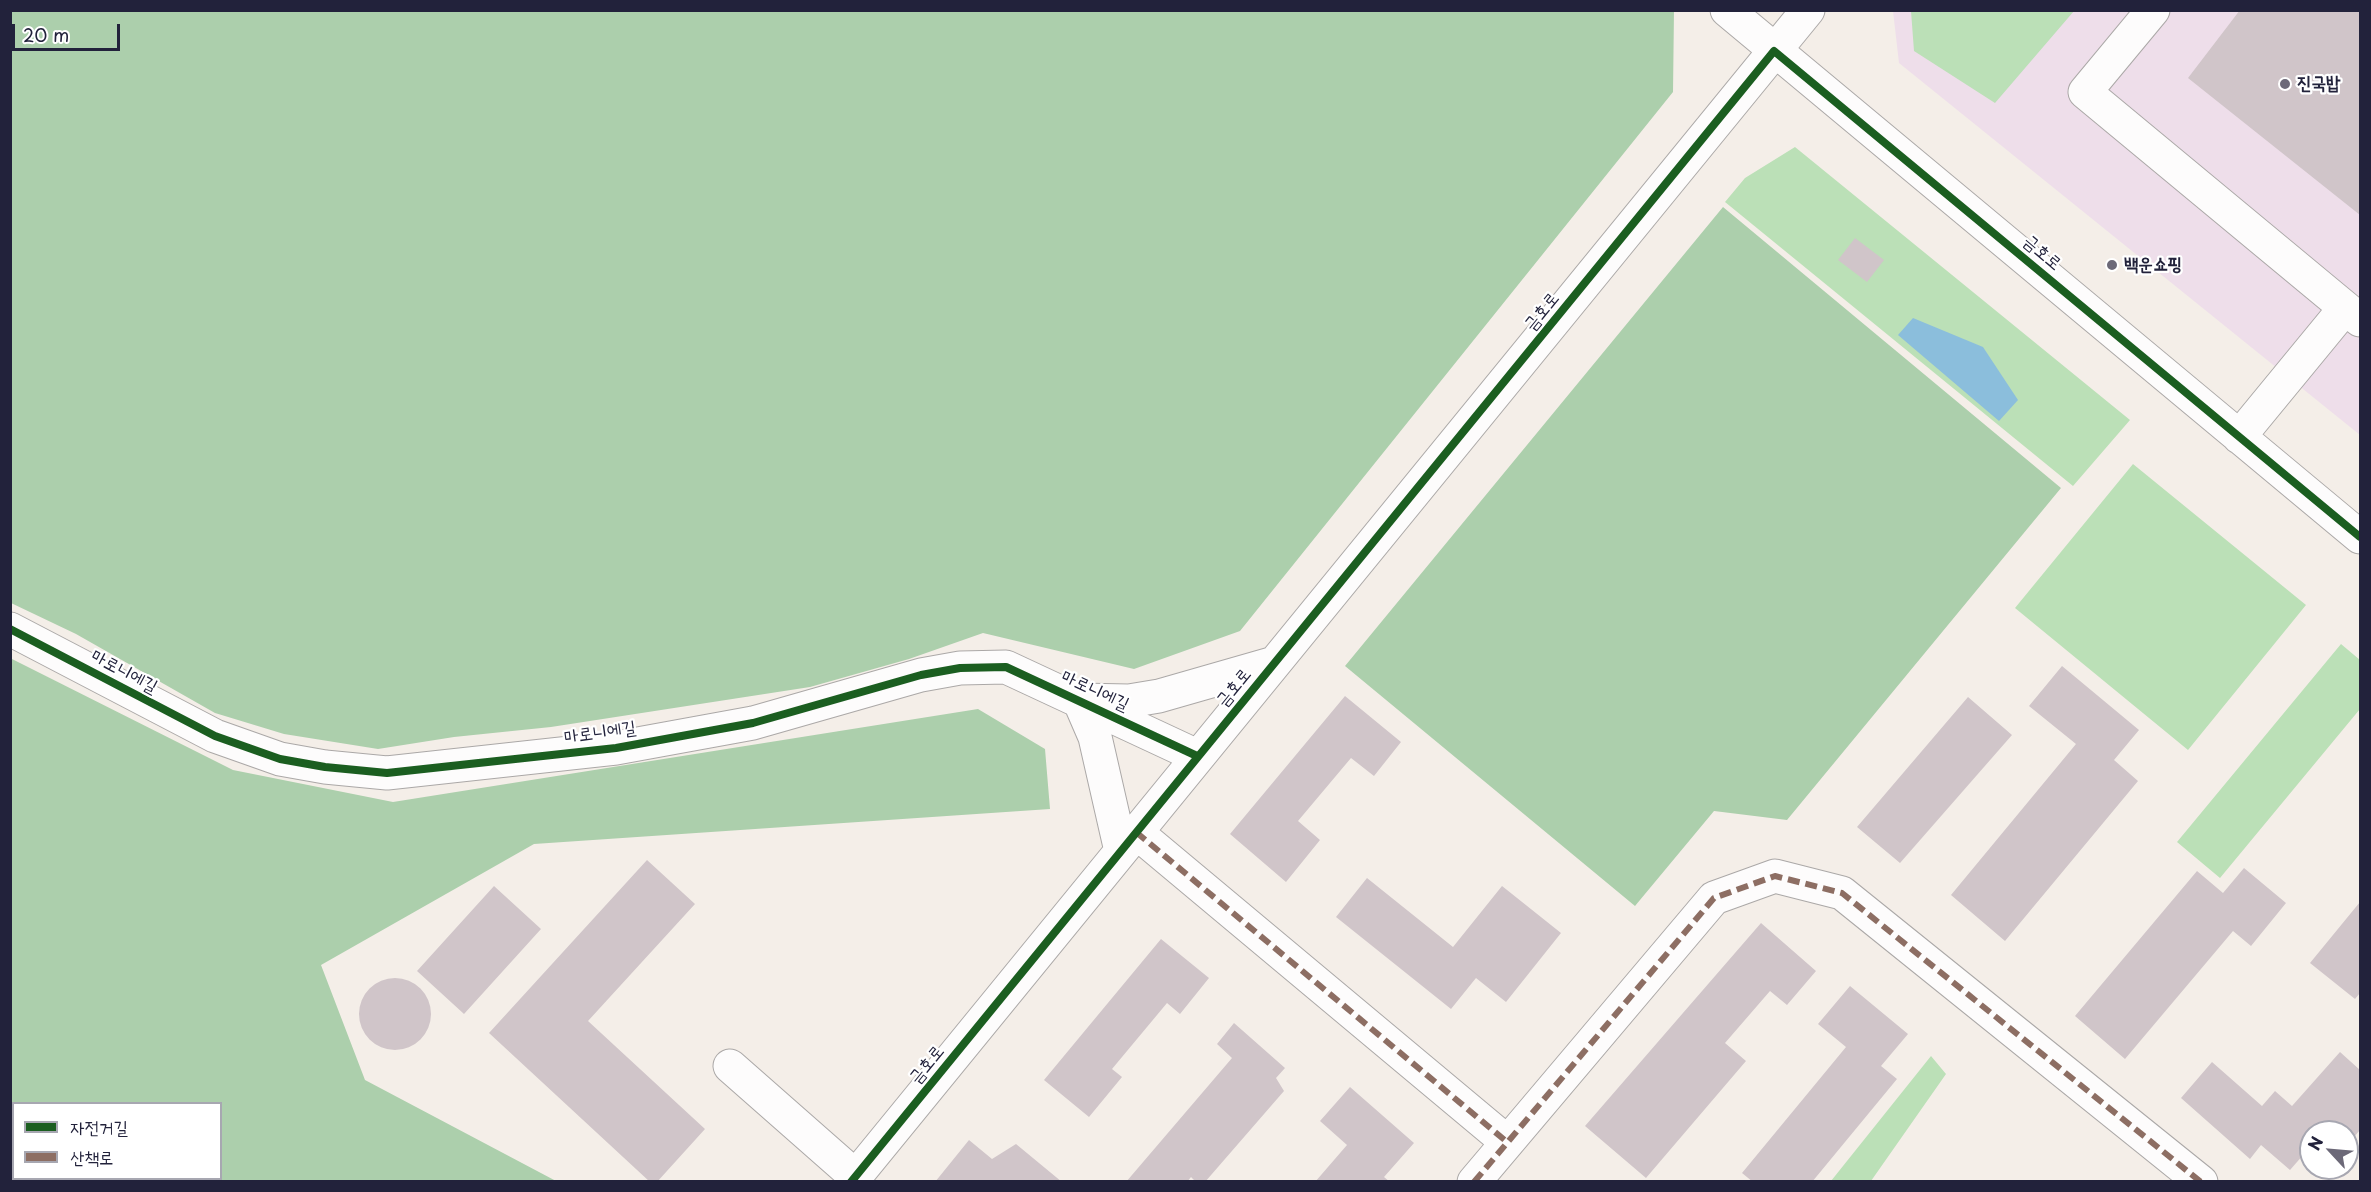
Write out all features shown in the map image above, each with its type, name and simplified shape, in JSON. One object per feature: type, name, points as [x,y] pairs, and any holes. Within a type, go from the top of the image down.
[{"type":"street","points":[[1727,10],[1774,51],[1808,10]]},
{"type":"street","points":[[2152,10],[2085,92],[2353,314],[2239,436]]},
{"type":"street","name":"금호로","points":[[853,1179],[1774,51],[2361,537]]},
{"type":"street","name":"마로니에길","points":[[10,629],[215,736],[280,759],[387,773],[616,748],[730,727],[921,675],[960,668],[1006,667],[1197,756]]},
{"type":"street","points":[[1274,663],[1159,696],[1130,701],[1079,700],[1095,737],[1128,841],[1507,1143]]},
{"type":"street","points":[[1474,1182],[1714,898],[1775,876],[1842,893],[2201,1182]]},
{"type":"street","points":[[730,1066],[853,1179]]},
{"type":"shaded area","points":[[1893,11],[2360,11],[2360,435],[1899,63]]},
{"type":"green space","points":[[11,10],[1674,10],[1673,92],[1240,631],[1134,669],[983,633],[909,659],[810,687],[551,727],[454,737],[378,749],[284,734],[215,713],[76,634],[11,603]]},
{"type":"green space","points":[[1911,10],[2074,11],[1995,103],[1914,51]]},
{"type":"green space","points":[[1795,147],[2130,420],[2073,486],[1725,202],[1745,178]]},
{"type":"green space","points":[[1723,207],[2061,488],[1787,820],[1714,811],[1635,906],[1345,666]]},
{"type":"green space","points":[[2133,464],[2306,605],[2188,750],[2015,608]]},
{"type":"green space","points":[[2341,644],[2360,660],[2360,709],[2220,878],[2177,842]]},
{"type":"green space","points":[[10,658],[233,770],[393,802],[978,709],[1045,749],[1050,809],[534,844],[321,965],[365,1080],[556,1181],[11,1181]]},
{"type":"green space","points":[[1931,1056],[1946,1074],[1871,1181],[1831,1181]]},
{"type":"water","points":[[1913,318],[1983,347],[2018,400],[1999,421],[1898,335]]},
{"type":"building","points":[[2240,10],[2360,10],[2360,215],[2188,78]]},
{"type":"building","points":[[1855,238],[1884,260],[1867,282],[1838,260]]},
{"type":"building","points":[[2062,666],[2139,730],[2114,760],[2138,781],[2005,941],[1951,895],[2076,744],[2029,706]]},
{"type":"building","points":[[1345,696],[1401,742],[1374,776],[1351,758],[1298,821],[1320,840],[1286,882],[1230,834]]},
{"type":"building","points":[[1968,697],[2012,735],[1900,863],[1857,827]]},
{"type":"building","points":[[647,860],[695,904],[588,1021],[705,1129],[657,1182],[650,1182],[489,1033]]},
{"type":"building","points":[[2244,868],[2286,903],[2251,946],[2233,931],[2125,1059],[2075,1016],[2197,871],[2223,893]]},
{"type":"building","points":[[1367,878],[1453,947],[1502,886],[1561,933],[1506,1002],[1476,978],[1451,1009],[1336,917]]},
{"type":"building","points":[[494,886],[541,929],[464,1014],[417,971]]},
{"type":"building","points":[[2360,902],[2360,993],[2355,999],[2310,963]]},
{"type":"building","points":[[1761,923],[1816,971],[1787,1005],[1770,991],[1725,1043],[1746,1061],[1646,1178],[1585,1126]]},
{"type":"building","points":[[1161,939],[1209,978],[1180,1014],[1167,1003],[1112,1069],[1122,1077],[1089,1117],[1044,1080]]},
{"type":"building","points":[[395,978],[409,981],[421,988],[428,1000],[431,1014],[428,1028],[421,1040],[409,1047],[395,1050],[381,1047],[369,1040],[362,1028],[359,1014],[362,1000],[369,988],[381,981]]},
{"type":"building","points":[[1850,986],[1908,1034],[1881,1066],[1897,1079],[1812,1182],[1753,1182],[1742,1173],[1846,1047],[1818,1024]]},
{"type":"building","points":[[1234,1023],[1285,1068],[1276,1078],[1284,1091],[1205,1182],[1196,1182],[1191,1177],[1187,1182],[1126,1182],[1232,1058],[1217,1044]]},
{"type":"building","points":[[2340,1052],[2360,1070],[2360,1130],[2359,1120],[2299,1120],[2299,1160],[2290,1170],[2261,1145],[2250,1159],[2181,1098],[2212,1062],[2262,1106],[2275,1091],[2292,1106]]},
{"type":"building","points":[[1350,1087],[1414,1143],[1384,1177],[1390,1182],[1315,1182],[1347,1145],[1320,1121]]},
{"type":"building","points":[[969,1140],[992,1159],[1016,1144],[1062,1182],[935,1182]]},
{"type":"marked path","points":[[1136,832],[1507,1142]]},
{"type":"marked path","points":[[1474,1182],[1714,898],[1775,876],[1842,893],[2201,1182]]},
{"type":"cycle path","points":[[851,1182],[1774,51],[2360,537]]},
{"type":"cycle path","points":[[10,629],[215,736],[280,759],[325,767],[387,773],[616,748],[753,723],[921,675],[960,668],[1006,667],[1197,756]]},
{"type":"place","name":"진국밥","points":[[2285,84]]},
{"type":"place","name":"백운쇼핑","points":[[2112,265]]}]
